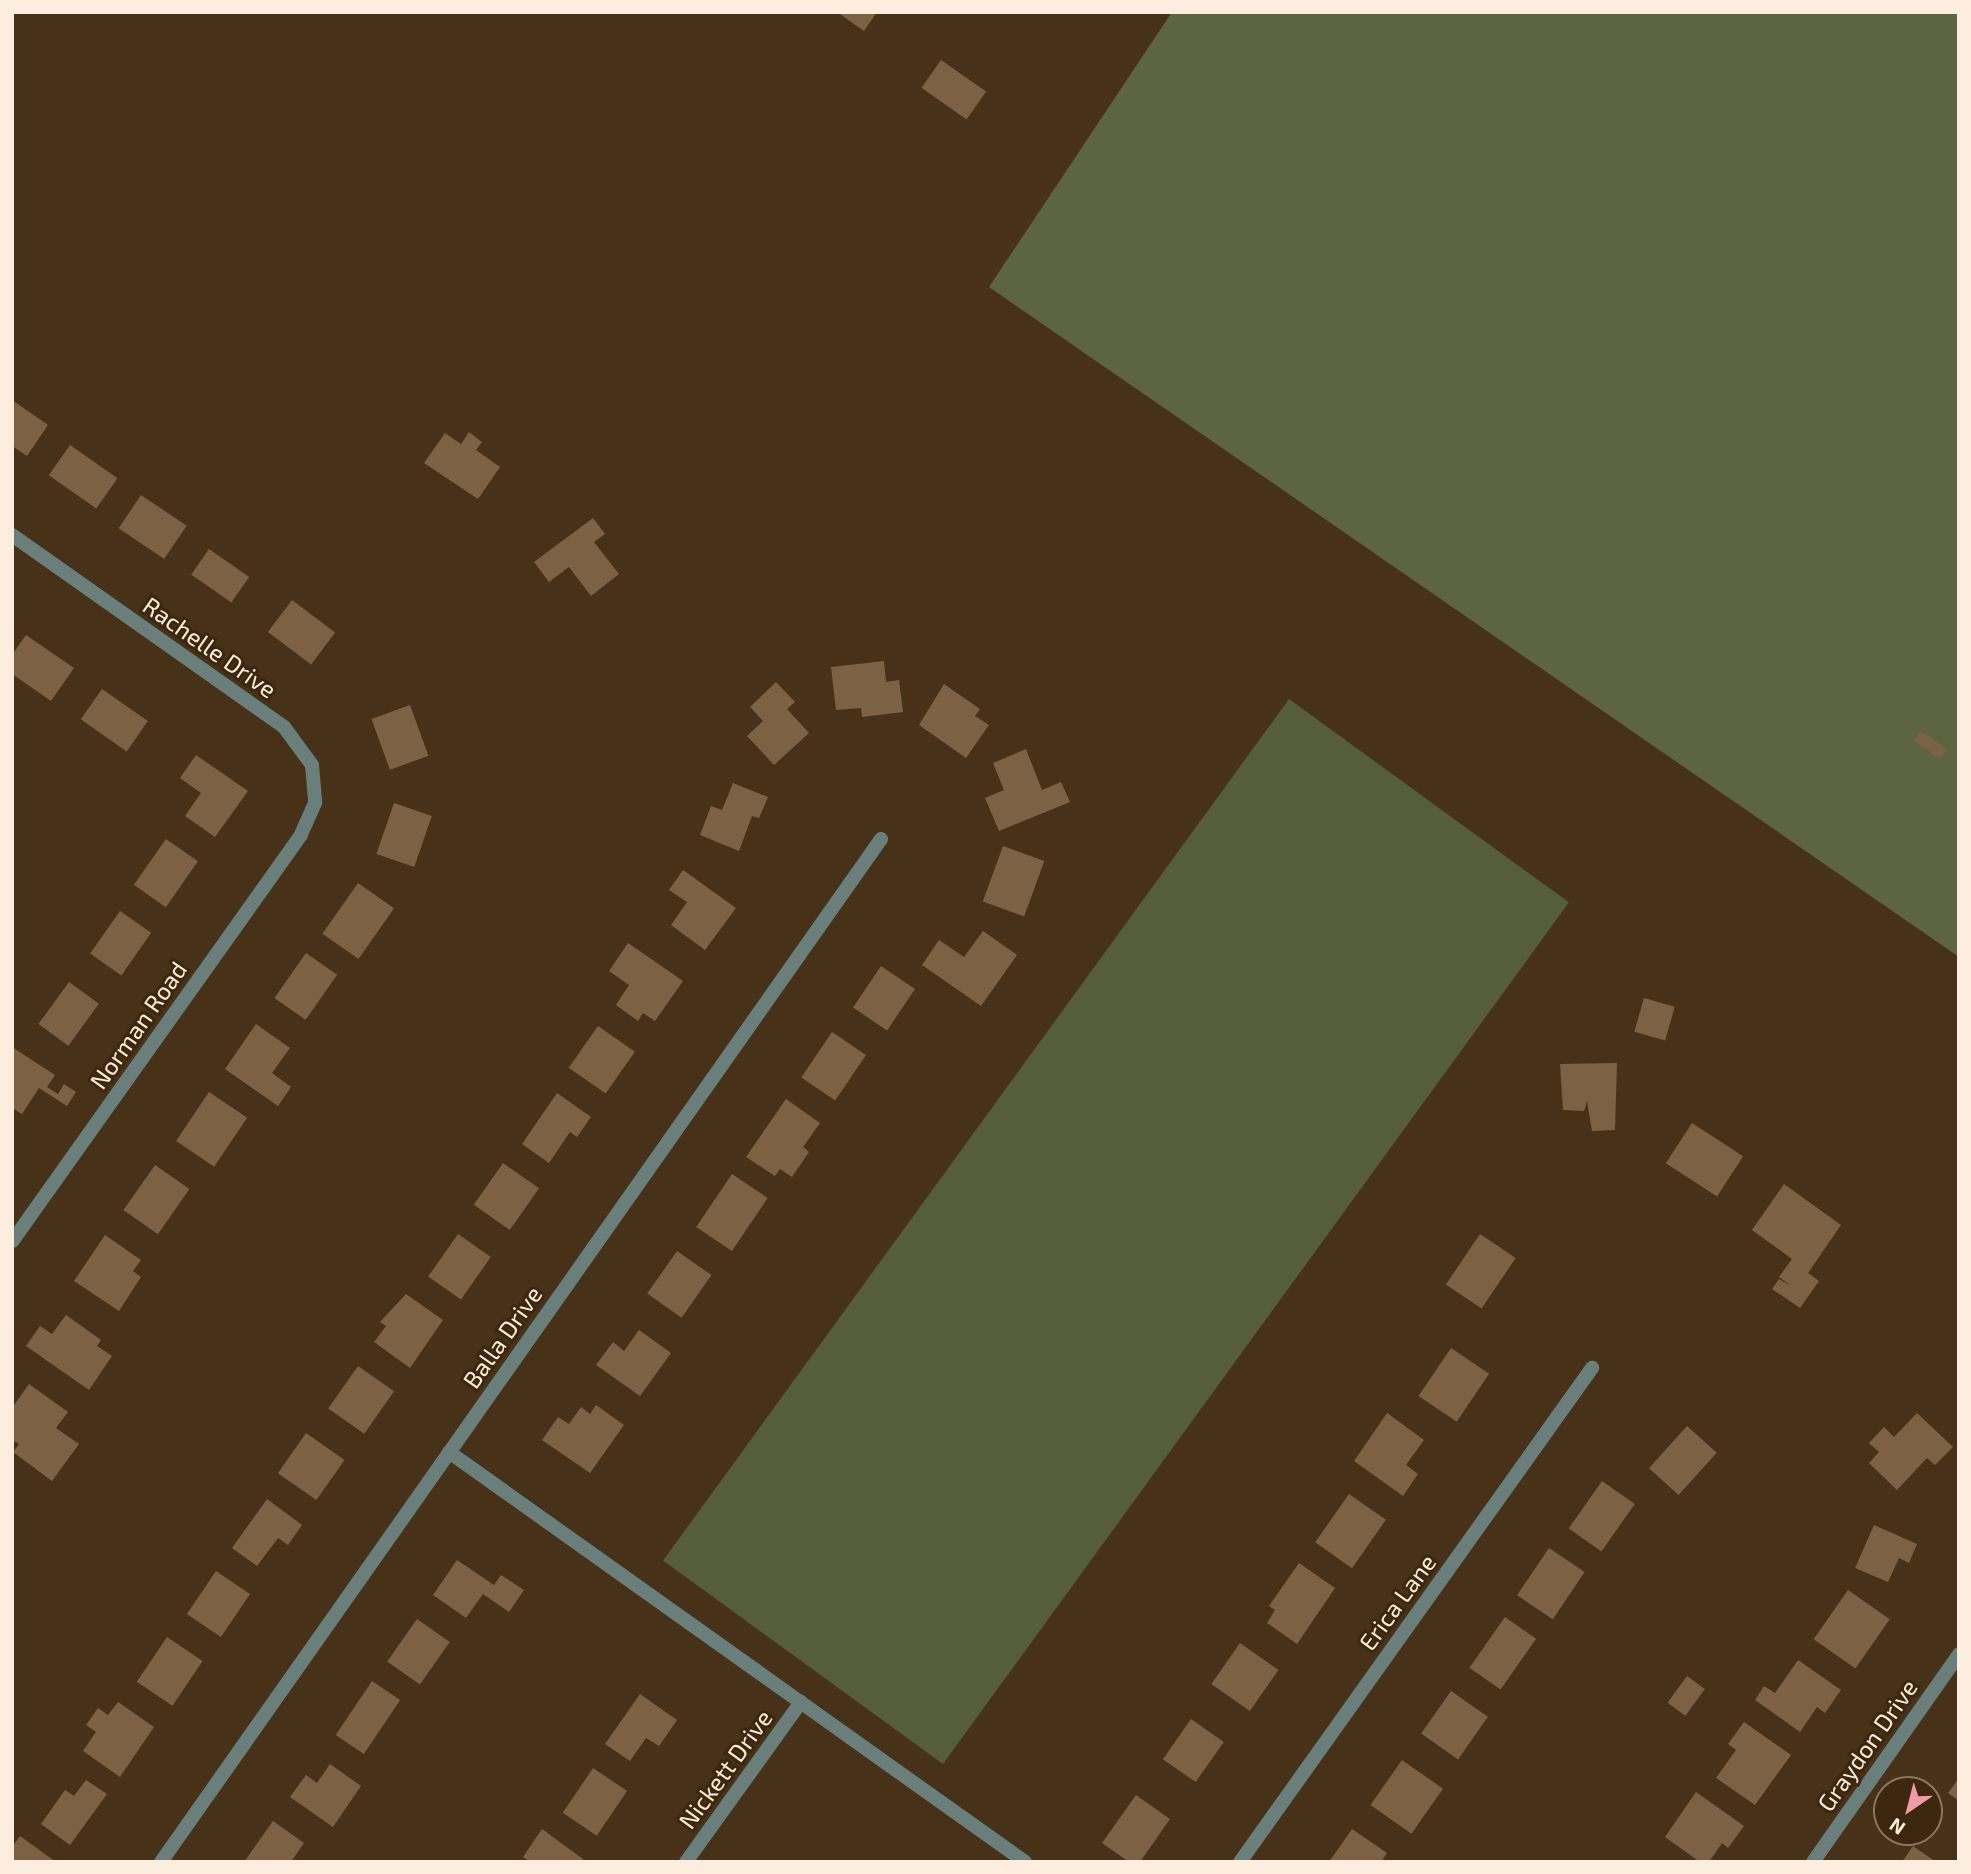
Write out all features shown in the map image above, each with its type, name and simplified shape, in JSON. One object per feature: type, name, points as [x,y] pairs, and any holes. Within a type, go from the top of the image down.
[{"type":"street","name":"Rachelle Drive","points":[[12,535],[284,727],[312,765],[314,803],[301,835]]},
{"type":"street","name":"Norman Road","points":[[12,1241],[301,835]]},
{"type":"street","name":"Balla Drive","points":[[161,1862],[881,839]]},
{"type":"street","name":"Erica Lane","points":[[1240,1862],[1592,1368]]},
{"type":"street","points":[[449,1452],[1025,1862]]},
{"type":"street","name":"Graydon Drive","points":[[1813,1862],[1959,1654]]},
{"type":"street","name":"Nickett Drive","points":[[686,1862],[801,1702]]},
{"type":"green space","points":[[1172,12],[1959,12],[1959,957],[989,287]]},
{"type":"green space","points":[[1289,699],[1569,902],[943,1764],[663,1561]]},
{"type":"building","points":[[837,12],[877,12],[864,31]]},
{"type":"building","points":[[941,60],[986,92],[967,119],[921,88]]},
{"type":"building","points":[[12,400],[48,425],[27,456],[12,446]]},
{"type":"building","points":[[469,432],[482,442],[476,450],[500,467],[478,499],[424,463],[445,433],[461,444]]},
{"type":"building","points":[[70,445],[118,478],[96,509],[49,475]]},
{"type":"building","points":[[141,495],[187,526],[164,559],[119,528]]},
{"type":"building","points":[[593,518],[605,534],[594,542],[619,574],[591,596],[569,567],[549,582],[534,562]]},
{"type":"building","points":[[209,549],[249,577],[231,602],[191,574]]},
{"type":"building","points":[[292,600],[335,632],[311,664],[268,632]]},
{"type":"building","points":[[26,635],[74,668],[51,701],[12,674],[12,655]]},
{"type":"building","points":[[884,661],[886,682],[899,680],[903,712],[862,717],[861,708],[836,710],[831,667]]},
{"type":"building","points":[[776,682],[795,702],[787,709],[809,733],[774,765],[747,736],[763,721],[750,707]]},
{"type":"building","points":[[944,684],[980,709],[975,716],[989,725],[966,758],[919,725]]},
{"type":"building","points":[[102,689],[148,721],[127,751],[81,719]]},
{"type":"building","points":[[410,705],[428,756],[390,770],[371,719]]},
{"type":"building","points":[[1921,731],[1947,749],[1940,759],[1914,741]]},
{"type":"building","points":[[1026,749],[1042,790],[1061,782],[1070,802],[999,831],[985,798],[1004,790],[993,763]]},
{"type":"building","points":[[196,755],[248,791],[215,837],[185,816],[201,793],[180,778]]},
{"type":"building","points":[[733,783],[768,797],[759,818],[752,816],[739,851],[700,835],[711,806],[722,810]]},
{"type":"building","points":[[394,803],[432,816],[414,867],[376,854]]},
{"type":"building","points":[[166,839],[198,861],[166,907],[134,885]]},
{"type":"building","points":[[1003,846],[1044,861],[1024,916],[983,901]]},
{"type":"building","points":[[683,870],[736,908],[705,950],[671,925],[687,902],[669,890]]},
{"type":"building","points":[[358,883],[394,908],[358,959],[322,934]]},
{"type":"building","points":[[120,911],[151,933],[121,975],[90,954]]},
{"type":"building","points":[[983,931],[1017,955],[981,1006],[922,965],[939,940],[964,957]]},
{"type":"building","points":[[628,943],[683,981],[655,1021],[643,1013],[638,1021],[616,1005],[629,985],[609,971]]},
{"type":"building","points":[[306,953],[337,975],[306,1020],[274,998]]},
{"type":"building","points":[[881,966],[915,989],[887,1030],[853,1007]]},
{"type":"building","points":[[69,982],[99,1004],[68,1046],[38,1024]]},
{"type":"building","points":[[1644,998],[1675,1007],[1665,1040],[1634,1032]]},
{"type":"building","points":[[256,1024],[290,1048],[272,1073],[291,1087],[278,1106],[225,1069]]},
{"type":"building","points":[[598,1026],[635,1052],[606,1094],[569,1068]]},
{"type":"building","points":[[832,1032],[866,1055],[835,1101],[801,1078]]},
{"type":"building","points":[[12,1047],[55,1075],[47,1087],[58,1094],[64,1084],[76,1092],[67,1106],[39,1088],[22,1114],[12,1108]]},
{"type":"building","points":[[1617,1063],[1615,1130],[1592,1131],[1587,1101],[1584,1111],[1563,1110],[1560,1064]]},
{"type":"building","points":[[209,1092],[247,1118],[214,1167],[176,1141]]},
{"type":"building","points":[[557,1093],[591,1117],[577,1137],[570,1132],[549,1163],[522,1144]]},
{"type":"building","points":[[786,1099],[820,1123],[803,1147],[809,1152],[792,1177],[780,1169],[775,1176],[746,1157]]},
{"type":"building","points":[[1692,1123],[1743,1156],[1717,1196],[1666,1163]]},
{"type":"building","points":[[503,1163],[539,1188],[510,1230],[474,1205]]},
{"type":"building","points":[[155,1165],[189,1189],[158,1234],[123,1210]]},
{"type":"building","points":[[732,1174],[768,1198],[732,1251],[696,1227]]},
{"type":"building","points":[[1784,1184],[1841,1225],[1808,1273],[1819,1281],[1800,1308],[1772,1289],[1779,1279],[1791,1286],[1779,1277],[1792,1259],[1752,1230]]},
{"type":"building","points":[[458,1234],[491,1257],[461,1300],[428,1277]]},
{"type":"building","points":[[1480,1234],[1516,1258],[1482,1309],[1446,1285]]},
{"type":"building","points":[[105,1235],[141,1260],[133,1271],[141,1277],[119,1311],[74,1281]]},
{"type":"building","points":[[677,1251],[711,1275],[682,1318],[647,1294]]},
{"type":"building","points":[[406,1294],[443,1320],[410,1368],[374,1342],[386,1326],[380,1322]]},
{"type":"building","points":[[66,1315],[101,1340],[97,1346],[112,1356],[89,1390],[26,1346],[40,1326],[52,1334]]},
{"type":"building","points":[[639,1330],[671,1353],[640,1396],[596,1365],[613,1342],[624,1351]]},
{"type":"building","points":[[1451,1348],[1489,1374],[1457,1422],[1419,1396]]},
{"type":"building","points":[[358,1366],[394,1391],[364,1434],[328,1409]]},
{"type":"building","points":[[29,1384],[68,1412],[56,1428],[79,1444],[52,1481],[13,1452],[19,1444],[12,1440],[12,1408]]},
{"type":"building","points":[[596,1405],[624,1425],[590,1473],[542,1440],[558,1417],[569,1424],[581,1407],[590,1414]]},
{"type":"building","points":[[1387,1413],[1424,1440],[1406,1465],[1418,1474],[1403,1496],[1354,1461]]},
{"type":"building","points":[[1917,1413],[1953,1447],[1935,1465],[1927,1458],[1897,1490],[1869,1463],[1879,1452],[1869,1443],[1884,1427],[1894,1437]]},
{"type":"building","points":[[1687,1426],[1717,1453],[1679,1495],[1649,1468]]},
{"type":"building","points":[[306,1433],[345,1460],[316,1500],[278,1473]]},
{"type":"building","points":[[1602,1481],[1635,1504],[1601,1551],[1569,1529]]},
{"type":"building","points":[[1349,1494],[1386,1520],[1352,1568],[1315,1542]]},
{"type":"building","points":[[267,1499],[302,1525],[288,1545],[278,1538],[257,1566],[232,1548]]},
{"type":"building","points":[[1874,1525],[1917,1544],[1909,1563],[1899,1558],[1888,1582],[1855,1568]]},
{"type":"building","points":[[1549,1548],[1585,1572],[1553,1619],[1517,1595]]},
{"type":"building","points":[[457,1560],[494,1585],[501,1575],[524,1590],[509,1612],[483,1594],[466,1618],[433,1595]]},
{"type":"building","points":[[1299,1563],[1335,1588],[1297,1644],[1267,1623],[1275,1610],[1269,1606]]},
{"type":"building","points":[[216,1571],[250,1594],[221,1637],[187,1614]]},
{"type":"building","points":[[1848,1590],[1890,1619],[1855,1668],[1814,1639]]},
{"type":"building","points":[[1505,1617],[1536,1639],[1501,1690],[1469,1668]]},
{"type":"building","points":[[417,1619],[450,1642],[420,1685],[387,1662]]},
{"type":"building","points":[[167,1637],[203,1661],[172,1706],[137,1682]]},
{"type":"building","points":[[1240,1643],[1279,1670],[1250,1711],[1211,1684]]},
{"type":"building","points":[[1798,1660],[1841,1690],[1825,1713],[1817,1707],[1800,1732],[1755,1700],[1764,1686],[1775,1693]]},
{"type":"building","points":[[1687,1676],[1705,1689],[1685,1716],[1668,1703]]},
{"type":"building","points":[[372,1681],[400,1700],[364,1754],[336,1735]]},
{"type":"building","points":[[1451,1691],[1488,1717],[1458,1759],[1421,1734]]},
{"type":"building","points":[[640,1694],[677,1720],[659,1746],[646,1738],[630,1761],[605,1744]]},
{"type":"building","points":[[118,1702],[154,1727],[120,1777],[83,1751],[96,1732],[86,1725],[98,1708],[108,1715]]},
{"type":"building","points":[[1191,1719],[1224,1742],[1196,1782],[1163,1759]]},
{"type":"building","points":[[1744,1722],[1791,1755],[1755,1805],[1716,1778],[1736,1750],[1728,1744]]},
{"type":"building","points":[[1402,1760],[1443,1789],[1411,1834],[1370,1805]]},
{"type":"building","points":[[330,1764],[361,1786],[333,1827],[290,1797],[306,1775],[317,1783]]},
{"type":"building","points":[[593,1768],[627,1791],[597,1836],[563,1813]]},
{"type":"building","points":[[1959,1778],[1959,1801],[1948,1793]]},
{"type":"building","points":[[86,1780],[107,1794],[70,1845],[41,1824],[65,1790],[74,1796]]},
{"type":"building","points":[[1696,1792],[1744,1826],[1728,1848],[1722,1843],[1709,1862],[1700,1862],[1665,1837]]},
{"type":"building","points":[[1136,1795],[1170,1819],[1140,1862],[1129,1862],[1102,1843]]},
{"type":"building","points":[[273,1821],[304,1843],[291,1862],[244,1862]]},
{"type":"building","points":[[542,1829],[583,1859],[581,1862],[530,1862],[523,1857]]},
{"type":"building","points":[[1352,1829],[1387,1853],[1381,1862],[1329,1862]]},
{"type":"building","points":[[20,1836],[56,1862],[12,1862],[12,1847]]},
{"type":"building","points":[[1913,1846],[1936,1862],[1902,1862]]}]
